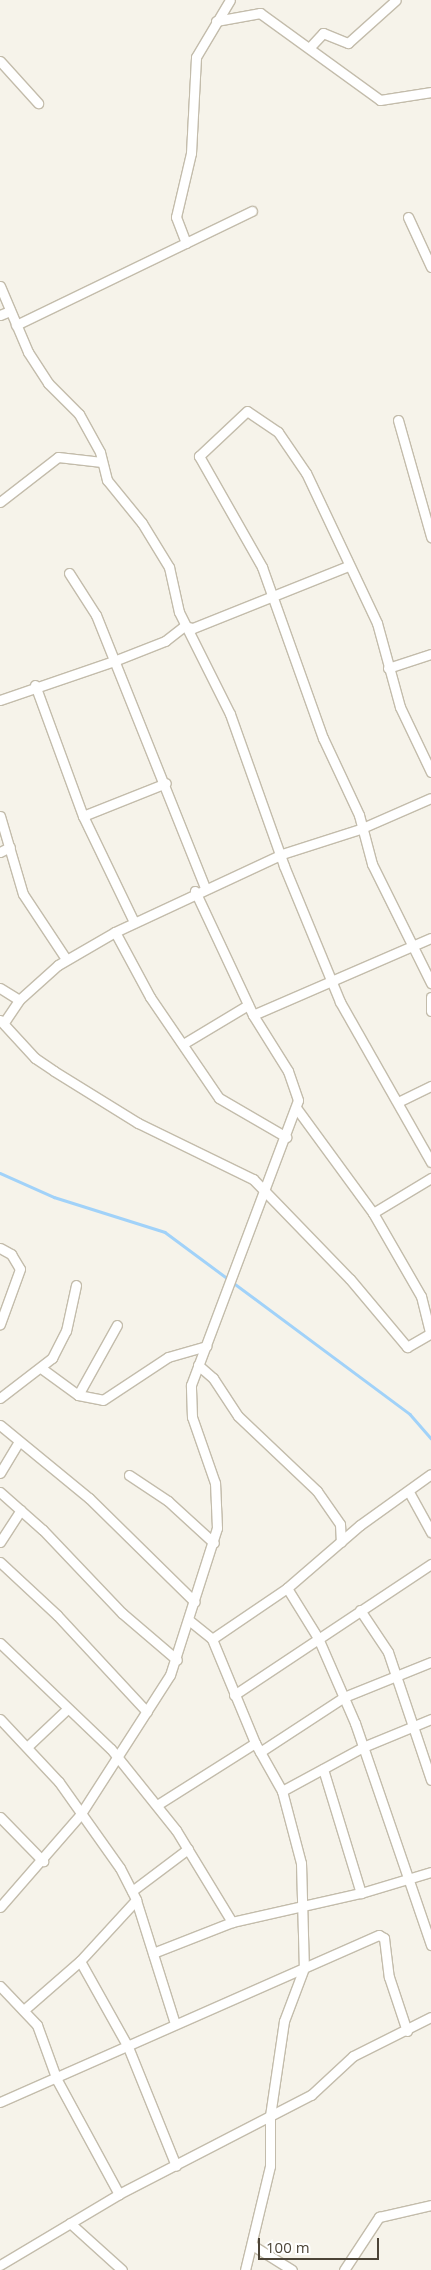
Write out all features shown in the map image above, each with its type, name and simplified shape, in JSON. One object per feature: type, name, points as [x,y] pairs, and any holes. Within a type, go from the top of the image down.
[{"type":"street","points":[[186,243],[176,218],[191,153],[196,57],[230,0]]},
{"type":"street","points":[[310,47],[323,33],[348,43],[396,0]]},
{"type":"street","points":[[216,21],[260,13],[310,47],[380,100],[431,92]]},
{"type":"street","points":[[0,61],[38,103]]},
{"type":"street","points":[[16,325],[252,211]]},
{"type":"street","points":[[408,217],[431,267]]},
{"type":"street","points":[[0,286],[16,325],[48,383],[86,425],[102,462],[107,480],[142,523],[169,566],[184,626],[230,714],[282,854],[333,976],[340,1002],[431,1162]]},
{"type":"street","points":[[0,315],[10,311]]},
{"type":"street","points":[[431,772],[400,707],[377,623],[348,566],[306,473],[283,437],[247,412],[199,456],[247,533],[273,596],[323,738],[359,815],[360,829],[411,945],[431,983]]},
{"type":"street","points":[[398,420],[428,501],[431,537]]},
{"type":"street","points":[[0,502],[58,458],[102,462]]},
{"type":"street","points":[[184,626],[193,628],[348,566]]},
{"type":"street","points":[[69,573],[91,604],[133,715],[166,783],[205,887]]},
{"type":"street","points":[[0,700],[35,685],[114,661],[165,641],[184,626]]},
{"type":"street","points":[[388,668],[431,654]]},
{"type":"street","points":[[35,685],[83,816],[134,922]]},
{"type":"street","points":[[83,816],[166,783]]},
{"type":"street","points":[[195,891],[253,1015],[288,1072],[296,1109],[373,1213],[421,1296],[431,1333],[407,1347],[350,1279],[253,1179],[138,1123],[54,1071],[23,1047],[3,1021],[19,1000],[66,959],[134,922],[195,891],[282,854],[360,829],[431,798]]},
{"type":"street","points":[[0,816],[23,894],[66,959]]},
{"type":"street","points":[[0,852],[10,847]]},
{"type":"street","points":[[116,932],[150,997],[219,1098],[286,1137]]},
{"type":"street","points":[[253,1015],[333,976],[431,938]]},
{"type":"street","points":[[0,988],[19,1000]]},
{"type":"street","points":[[431,997],[431,1011]]},
{"type":"street","points":[[183,1044],[248,1005]]},
{"type":"street","points":[[398,1102],[431,1086]]},
{"type":"street","points":[[2,1901],[43,1861],[80,1815],[177,1660],[214,1543],[218,1499],[190,1401],[198,1365],[296,1109]]},
{"type":"street","points":[[373,1213],[431,1178]]},
{"type":"street","points":[[0,1248],[11,1254],[20,1269],[0,1324]]},
{"type":"street","points":[[0,1398],[41,1368],[60,1346],[76,1285]]},
{"type":"street","points":[[78,1395],[116,1324]]},
{"type":"street","points":[[41,1368],[78,1395],[103,1400],[168,1358],[206,1346]]},
{"type":"street","points":[[198,1365],[213,1378],[238,1416],[317,1491],[340,1524],[341,1542]]},
{"type":"street","points":[[0,1425],[89,1498],[196,1602]]},
{"type":"street","points":[[1,1467],[19,1441]]},
{"type":"street","points":[[212,1639],[287,1588],[341,1542],[431,1474]]},
{"type":"street","points":[[129,1475],[168,1501],[214,1543]]},
{"type":"street","points":[[0,1492],[21,1510],[122,1613],[177,1660]]},
{"type":"street","points":[[409,1492],[431,1532]]},
{"type":"street","points":[[1,1539],[21,1510]]},
{"type":"street","points":[[0,1562],[58,1615],[146,1712]]},
{"type":"street","points":[[234,1695],[431,1564]]},
{"type":"street","points":[[287,1588],[318,1638],[344,1696],[431,1946]]},
{"type":"street","points":[[360,1610],[388,1652],[431,1780]]},
{"type":"street","points":[[190,1621],[212,1639],[255,1743],[282,1791],[298,1845],[304,1968],[284,2021],[270,2116],[270,2166],[245,2270]]},
{"type":"street","points":[[0,1643],[117,1758],[157,1805],[188,1848],[232,1922]]},
{"type":"street","points":[[260,1752],[344,1696],[431,1662]]},
{"type":"street","points":[[27,1747],[67,1709]]},
{"type":"street","points":[[0,1719],[78,1804],[80,1815],[113,1856],[134,1896],[175,2024]]},
{"type":"street","points":[[282,1791],[363,1747],[431,1719]]},
{"type":"street","points":[[157,1805],[255,1743]]},
{"type":"street","points":[[323,1769],[361,1893]]},
{"type":"street","points":[[0,1817],[43,1861]]},
{"type":"street","points":[[25,2008],[80,1961],[134,1896],[188,1848]]},
{"type":"street","points":[[153,1953],[232,1922],[361,1893],[407,1876],[431,1872]]},
{"type":"street","points":[[0,2102],[57,2080],[175,2024],[382,1935],[389,1977],[407,2031]]},
{"type":"street","points":[[80,1961],[128,2047],[176,2166]]},
{"type":"street","points":[[0,1986],[25,2008],[44,2038],[57,2080],[119,2194]]},
{"type":"street","points":[[0,2265],[119,2194],[176,2166],[327,2085],[353,2056],[407,2031],[431,2017]]},
{"type":"street","points":[[344,2270],[379,2216],[431,2205]]},
{"type":"street","points":[[70,2223],[122,2270]]},
{"type":"street","points":[[252,2245],[292,2270]]},
{"type":"waterway","points":[[0,1173],[54,1197],[165,1232],[410,1414],[431,1438]]}]
